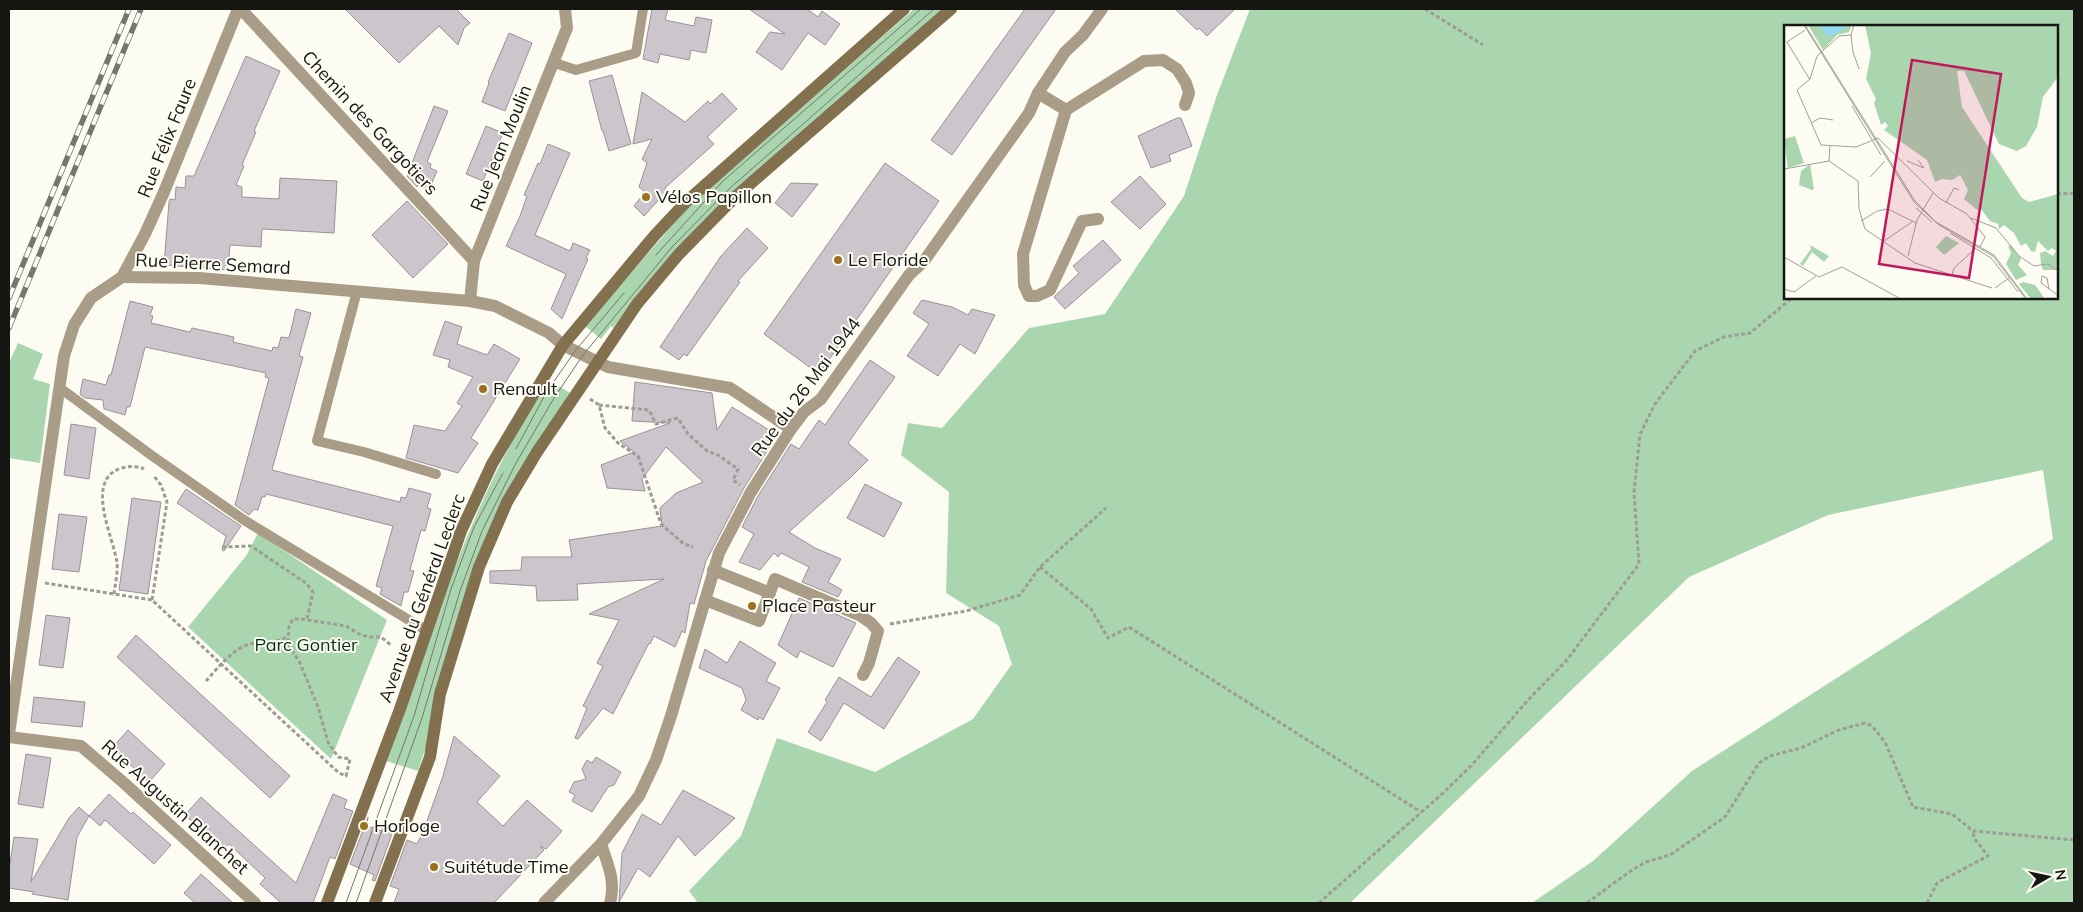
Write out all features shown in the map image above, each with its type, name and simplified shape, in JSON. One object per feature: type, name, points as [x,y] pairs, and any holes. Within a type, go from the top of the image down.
[{"type":"main road","name":"Avenue du Général Leclerc","points":[[327,903],[428,631],[439,592],[461,531],[492,464],[563,345],[655,235],[686,202],[904,9]]},
{"type":"main road","points":[[376,903],[430,757],[440,694],[479,567],[507,502],[537,452],[603,365],[637,304],[706,226],[735,197],[951,9]]},
{"type":"street","name":"Chemin des Gargotiers","points":[[240,9],[474,261]]},
{"type":"street","name":"Rue Félix Faure","points":[[122,277],[145,234],[164,192],[240,9]]},
{"type":"street","name":"Rue Jean Moulin","points":[[470,301],[474,261],[555,63],[567,28],[565,9]]},
{"type":"street","name":"Rue du 26 Mai 1944","points":[[544,903],[601,844],[639,796],[656,760],[672,716],[719,553],[751,492],[791,429],[804,412],[821,400],[909,275],[924,262],[1029,113],[1038,93],[1065,52],[1083,35],[1102,9]]},
{"type":"street","points":[[1098,220],[1082,221],[1050,290],[1037,296],[1029,296],[1024,285],[1023,254],[1066,110],[1144,61],[1163,60],[1177,69],[1186,83],[1189,94],[1185,105]]},
{"type":"street","points":[[1038,93],[1066,110]]},
{"type":"street","name":"Rue Pierre Semard","points":[[9,735],[64,356],[74,325],[91,298],[122,277],[198,278],[470,301],[495,306],[549,333],[563,345],[603,365],[730,388],[791,429]]},
{"type":"street","points":[[713,570],[770,592]]},
{"type":"street","points":[[705,600],[759,621],[775,580],[861,616],[875,626],[878,631],[876,645],[863,675]]},
{"type":"street","name":"Rue Augustin Blanchet","points":[[9,735],[81,746],[255,903]]},
{"type":"street","points":[[601,844],[613,878],[613,891],[610,903]]},
{"type":"lane","points":[[555,63],[576,70],[636,53],[643,9]]},
{"type":"lane","points":[[357,291],[317,441],[364,452],[436,474]]},
{"type":"lane","points":[[60,388],[244,520],[428,631]]},
{"type":"path","points":[[1424,9],[1483,45]]},
{"type":"path","points":[[2058,194],[2074,192]]},
{"type":"path","points":[[1319,903],[1470,766],[1528,700],[1566,661],[1639,564],[1634,492],[1640,434],[1655,404],[1694,351],[1724,337],[1750,333],[1791,299]]},
{"type":"path","points":[[587,397],[599,405],[649,410],[656,424],[678,418],[688,434],[707,451],[718,455],[738,469],[733,480],[751,492]]},
{"type":"path","points":[[599,405],[605,428],[618,443],[638,456],[662,524],[684,544],[693,547]]},
{"type":"path","points":[[114,594],[117,562],[102,503],[103,489],[114,470],[127,467],[142,467],[152,474],[161,485],[166,502],[152,600]]},
{"type":"path","points":[[875,626],[966,611],[1020,595],[1040,567],[1106,508]]},
{"type":"path","points":[[222,547],[251,546],[307,584],[313,592],[306,619]]},
{"type":"path","points":[[1040,567],[1091,609],[1108,638],[1129,627],[1421,812]]},
{"type":"path","points":[[43,583],[152,600],[339,773],[346,776],[350,759],[338,757],[328,742],[300,663],[290,649],[289,626],[293,619],[306,619],[346,626],[370,638],[381,637],[392,646]]},
{"type":"path","points":[[206,682],[221,665],[241,648],[249,645],[280,641],[288,636]]},
{"type":"path","points":[[1587,903],[1629,872],[1646,862],[1670,855],[1725,817],[1759,763],[1770,756],[1801,748],[1839,730],[1865,724],[1872,726],[1885,742],[1914,807],[1952,814],[1973,831],[2074,840]]},
{"type":"path","points":[[1928,903],[1937,884],[1988,856],[1974,838],[1973,831]]},
{"type":"green space","points":[[914,9],[942,9],[642,290],[613,328],[611,326],[601,339],[585,326],[690,205]]},
{"type":"green space","points":[[1250,9],[2074,9],[2074,903],[1532,903],[1593,861],[1692,771],[2053,539],[2043,470],[1828,515],[1689,577],[1350,903],[698,903],[689,891],[741,836],[777,738],[875,772],[973,719],[1012,664],[999,626],[946,593],[949,492],[901,455],[908,423],[942,428],[1029,328],[1105,314],[1184,196],[1217,95]]},
{"type":"green space","points":[[18,343],[43,354],[33,379],[50,384],[40,463],[9,458],[9,363]]},
{"type":"green space","points":[[549,380],[570,393],[511,485],[418,771],[386,761],[437,613],[475,518],[521,425]]},
{"type":"green space","name":"Parc Gontier","points":[[258,533],[387,620],[331,759],[188,627],[246,556]]},
{"type":"building","points":[[345,9],[456,9],[470,23],[464,28],[458,45],[439,26],[399,63]]},
{"type":"building","points":[[652,9],[668,9],[665,20],[694,26],[696,17],[712,20],[706,53],[691,50],[689,60],[660,54],[658,63],[643,59]]},
{"type":"building","points":[[749,9],[807,9],[818,17],[822,11],[840,24],[825,45],[808,33],[782,70],[756,52],[770,32],[785,34]]},
{"type":"building","points":[[1025,9],[1056,9],[952,155],[931,140]]},
{"type":"building","points":[[1175,9],[1235,9],[1207,36],[1199,28],[1197,30]]},
{"type":"building","points":[[509,33],[532,43],[505,111],[482,102],[488,82]]},
{"type":"building","points":[[246,56],[280,71],[254,131],[256,132],[236,185],[242,187],[242,197],[279,199],[280,178],[337,181],[334,233],[262,229],[261,247],[230,245],[228,270],[164,265],[170,199],[175,200],[176,187],[185,188],[186,176],[194,176]]},
{"type":"building","points":[[612,75],[631,144],[609,151],[589,81]]},
{"type":"building","points":[[642,92],[685,122],[708,101],[710,104],[722,93],[737,109],[707,137],[714,144],[665,188],[667,191],[644,216],[634,206],[645,192],[639,187],[647,163],[642,159],[652,139],[633,144]]},
{"type":"building","points":[[434,106],[448,111],[427,162],[431,164],[430,168],[437,171],[428,192],[418,183],[417,187],[407,176]]},
{"type":"building","points":[[1177,118],[1181,118],[1192,146],[1169,155],[1171,161],[1151,168],[1138,136]]},
{"type":"building","points":[[486,126],[503,133],[483,181],[466,174]]},
{"type":"building","points":[[548,144],[570,153],[535,235],[570,251],[573,243],[590,250],[586,258],[588,259],[562,319],[551,309],[566,274],[506,246],[520,216],[527,196],[524,195]]},
{"type":"building","points":[[885,163],[939,201],[819,374],[764,334]]},
{"type":"building","points":[[1140,176],[1166,204],[1140,229],[1111,202]]},
{"type":"building","points":[[791,183],[818,184],[792,217],[775,203]]},
{"type":"building","points":[[407,201],[448,244],[413,278],[372,235]]},
{"type":"building","points":[[747,228],[768,248],[738,281],[740,282],[687,356],[684,354],[679,360],[660,347],[721,256]]},
{"type":"building","points":[[1103,240],[1121,260],[1065,309],[1054,297],[1079,273],[1073,266]]},
{"type":"building","points":[[922,300],[952,307],[968,315],[972,309],[995,315],[975,354],[960,344],[938,376],[907,356],[929,324],[913,313]]},
{"type":"building","points":[[130,301],[153,307],[150,315],[153,316],[151,323],[190,332],[192,328],[234,337],[233,342],[272,351],[273,347],[278,348],[281,337],[289,338],[296,309],[311,313],[299,356],[303,357],[272,470],[400,502],[401,497],[406,498],[409,488],[431,494],[427,508],[431,509],[425,531],[421,530],[410,570],[414,571],[408,592],[404,592],[401,606],[380,594],[382,588],[376,586],[393,526],[266,494],[265,497],[262,497],[258,510],[254,509],[249,515],[235,505],[269,378],[265,377],[266,373],[145,347],[130,407],[127,407],[125,415],[104,409],[103,400],[85,398],[80,394],[83,379],[106,385],[109,375],[111,375]]},
{"type":"building","points":[[445,321],[462,327],[457,344],[487,355],[494,344],[520,359],[471,438],[478,443],[458,473],[406,458],[414,425],[445,431],[462,406],[457,403],[473,377],[448,367],[450,360],[433,355]]},
{"type":"building","points":[[870,360],[895,377],[848,443],[868,460],[789,532],[815,548],[841,559],[828,582],[842,590],[838,597],[802,582],[809,567],[781,553],[778,557],[774,553],[760,570],[739,562],[754,534],[742,527],[758,496],[791,444],[799,449],[819,420],[825,425]]},
{"type":"building","points":[[635,382],[712,393],[717,430],[732,407],[777,435],[744,488],[706,561],[694,604],[690,603],[685,633],[682,631],[675,647],[654,636],[613,714],[603,708],[578,739],[575,738],[587,708],[583,706],[603,666],[597,663],[619,620],[589,614],[664,579],[577,584],[578,600],[537,601],[536,586],[490,583],[490,571],[521,570],[522,557],[572,557],[569,540],[662,526],[660,508],[676,493],[703,482],[666,447],[642,479],[645,491],[607,488],[601,465],[634,452],[620,441],[670,423],[632,421]]},
{"type":"building","points":[[71,424],[96,428],[89,479],[64,475]]},
{"type":"building","points":[[865,484],[902,503],[884,537],[847,518]]},
{"type":"building","points":[[186,489],[241,526],[224,551],[222,550],[226,536],[177,503]]},
{"type":"building","points":[[132,498],[161,502],[148,594],[119,590]]},
{"type":"building","points":[[59,514],[87,517],[79,572],[52,569]]},
{"type":"building","points":[[799,598],[856,623],[833,667],[800,651],[797,658],[778,645]]},
{"type":"building","points":[[46,615],[70,618],[63,668],[39,665]]},
{"type":"building","points":[[136,635],[290,776],[270,798],[117,657]]},
{"type":"building","points":[[740,641],[776,663],[766,681],[780,688],[763,720],[759,717],[758,720],[741,710],[746,700],[742,688],[699,668],[705,649],[727,663]]},
{"type":"building","points":[[898,657],[920,672],[884,729],[844,703],[821,741],[808,732],[827,702],[825,700],[839,677],[871,697]]},
{"type":"building","points":[[34,697],[85,702],[82,727],[31,722]]},
{"type":"building","points":[[128,730],[165,764],[149,782],[112,748]]},
{"type":"building","points":[[454,736],[500,776],[477,802],[503,826],[527,800],[562,831],[546,849],[540,846],[544,850],[494,903],[394,903],[399,889],[390,886],[407,840],[417,844],[423,832],[443,776]]},
{"type":"building","points":[[26,754],[51,758],[43,808],[18,804]]},
{"type":"building","points":[[596,757],[621,772],[614,785],[608,787],[592,812],[572,801],[575,795],[569,792],[574,782],[586,779],[582,769],[587,760],[592,763]]},
{"type":"building","points":[[683,790],[735,818],[695,856],[678,836],[650,877],[638,868],[619,902],[622,853],[642,814],[661,825]]},
{"type":"building","points":[[109,794],[171,845],[154,864],[105,820],[100,826],[89,816]]},
{"type":"building","points":[[333,794],[347,800],[344,808],[353,811],[335,859],[330,857],[313,903],[281,903],[260,884],[265,878],[229,844],[223,850],[185,815],[201,797],[296,883]]},
{"type":"building","points":[[79,807],[89,816],[77,837],[68,900],[9,888],[9,870],[14,837],[38,839],[31,882],[69,818]]},
{"type":"building","points":[[368,817],[367,826],[392,834],[375,881],[372,880],[374,875],[350,864]]},
{"type":"building","points":[[201,874],[233,903],[195,903],[184,893]]},
{"type":"tram line","points":[[656,255],[723,181],[921,9]]},
{"type":"tram line","points":[[356,903],[422,718],[460,591],[482,531],[516,463],[554,398],[583,355],[672,247],[729,189],[934,9]]},
{"type":"tram line","points":[[516,449],[546,393],[575,351],[624,293]]},
{"type":"tram line","points":[[346,903],[414,716],[451,589],[474,527],[503,473]]},
{"type":"railway","points":[[9,298],[129,9]]},
{"type":"railway","points":[[9,328],[141,9]]},
{"type":"place","name":"Vélos Papillon","points":[[646,197]]},
{"type":"place","name":"Le Floride","points":[[838,260]]},
{"type":"place","name":"Renault","points":[[483,389]]},
{"type":"place","name":"Place Pasteur","points":[[752,606]]},
{"type":"place","name":"Horloge","points":[[364,826]]},
{"type":"place","name":"Suitétude Time","points":[[434,867]]}]
